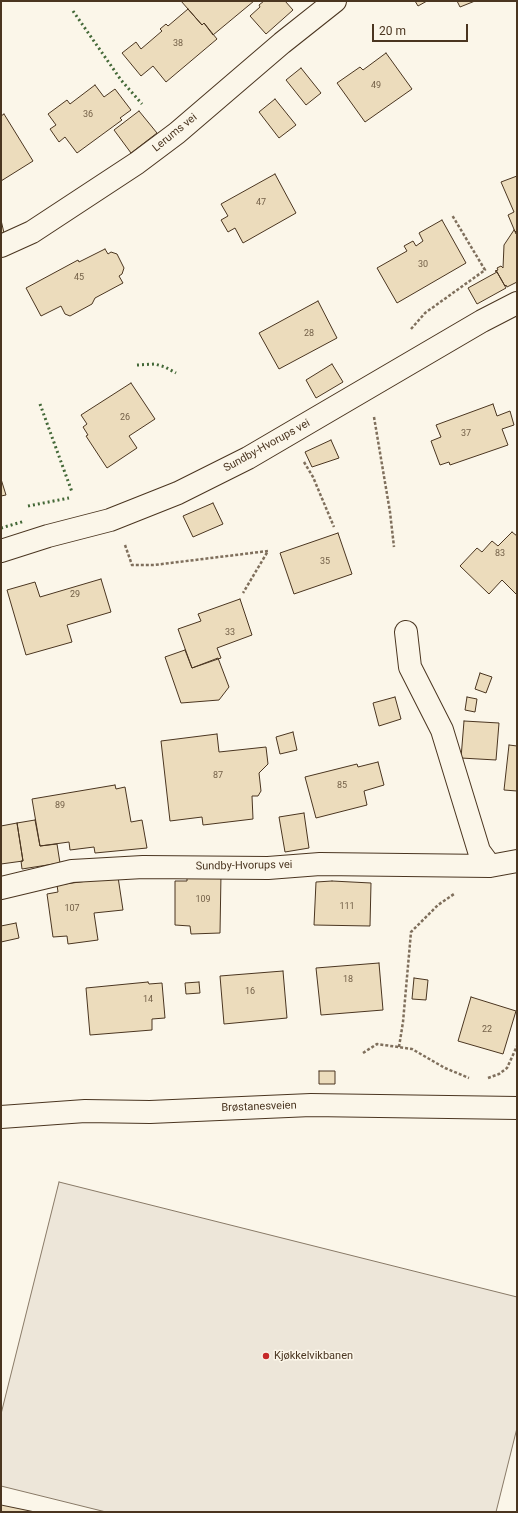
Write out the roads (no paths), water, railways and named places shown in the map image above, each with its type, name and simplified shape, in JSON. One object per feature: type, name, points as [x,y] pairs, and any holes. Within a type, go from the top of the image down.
[{"type":"street","name":"Lerums vei","points":[[1,246],[32,232],[137,163],[177,133],[282,43],[335,1]]},
{"type":"street","name":"Sundby-Hvorups vei","points":[[1,551],[116,517],[178,493],[248,458],[482,321],[517,303]]},
{"type":"street","points":[[406,632],[410,667],[442,730],[479,851],[490,866]]},
{"type":"street","name":"Sundby-Hvorups vei","points":[[1,888],[72,870],[143,867],[268,868],[320,864],[490,866],[517,861]]},
{"type":"street","name":"Brøstanesveien","points":[[1,1117],[84,1111],[150,1112],[312,1105],[517,1108]]},
{"type":"place","name":"Kjøkkelvikbanen","points":[[266,1356]]}]
